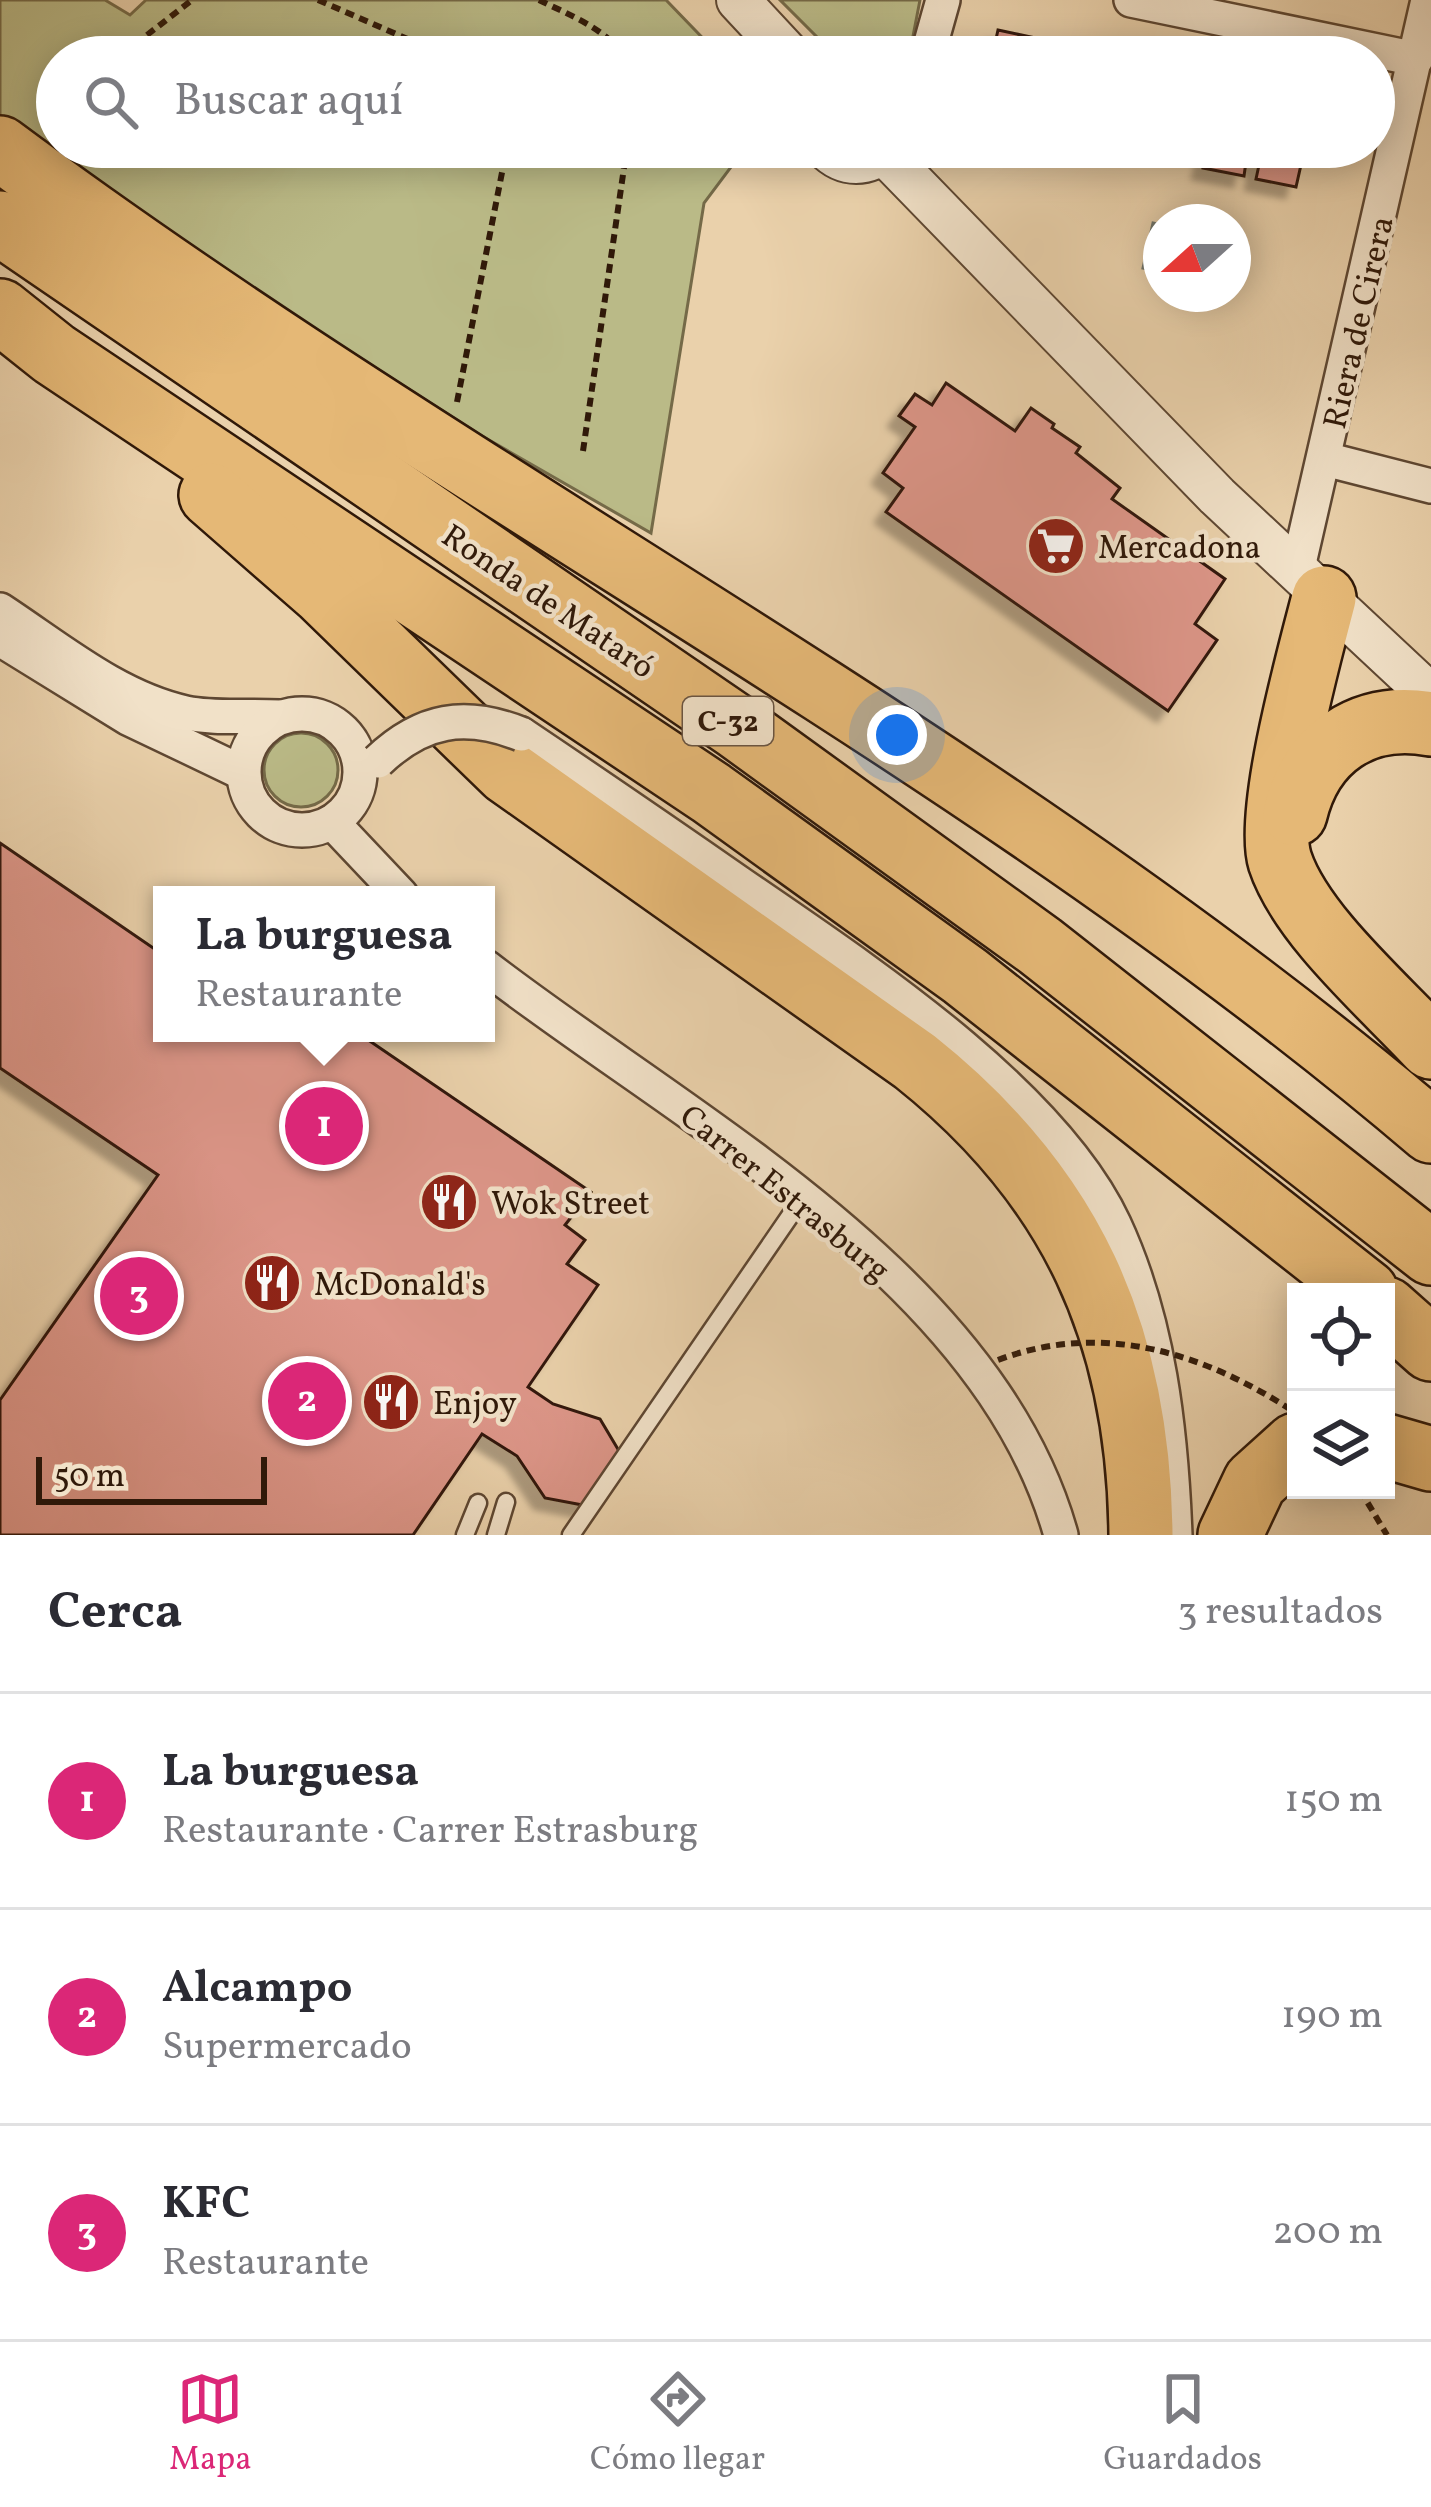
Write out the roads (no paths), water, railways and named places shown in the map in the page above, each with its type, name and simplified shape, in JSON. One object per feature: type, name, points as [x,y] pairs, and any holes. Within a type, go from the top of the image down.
[{"type":"highway","points":[[0,148],[211,300],[1006,809],[1213,957],[1431,1131]]},
{"type":"highway","name":"Ronda de Mataró","points":[[0,223],[737,728],[1040,946],[1431,1253]]},
{"type":"highway","name":"C-32","points":[[0,311],[53,353],[711,793],[965,976],[1355,1283]]},
{"type":"highway","points":[[53,353],[322,592],[507,772],[915,1060],[1025,1166],[1070,1233],[1104,1302],[1126,1374],[1141,1535]]},
{"type":"highway","points":[[1310,585],[1277,815],[1279,858],[1291,886],[1336,944],[1414,1028]]},
{"type":"highway","points":[[1414,1028],[1387,976],[1297,869],[1293,820],[1310,771],[1346,736],[1383,722],[1431,724]]},
{"type":"highway","points":[[737,728],[840,770],[1049,909],[1431,1212]]},
{"type":"highway","points":[[1395,1317],[1431,1348]]},
{"type":"highway","points":[[1395,1427],[1431,1437]]},
{"type":"highway","points":[[1395,1449],[1431,1459]]},
{"type":"highway","points":[[1230,1535],[1256,1482],[1287,1453]]},
{"type":"highway","points":[[1270,1535],[1287,1494]]},
{"type":"street","points":[[738,0],[771,36]]},
{"type":"street","points":[[933,36],[943,0]]},
{"type":"street","points":[[1131,0],[1308,36]]},
{"type":"street","name":"Riera de Cirera","points":[[1395,150],[1428,0]]},
{"type":"street","points":[[1395,54],[1416,58]]},
{"type":"street","points":[[903,168],[1310,585],[1431,696]]},
{"type":"street","name":"Riera de Cirera","points":[[1310,585],[1325,458],[1391,168]]},
{"type":"street","points":[[1325,458],[1431,486]]},
{"type":"street","points":[[0,610],[119,688],[157,704],[191,714],[314,716],[345,732],[369,769]]},
{"type":"street","points":[[0,640],[112,709],[243,773]]},
{"type":"street","points":[[279,717],[260,730],[248,750],[243,773],[247,793],[274,823],[313,830],[332,822],[352,803],[369,769],[405,736],[437,723],[467,718],[521,734],[846,957],[1006,1088],[1066,1153],[1113,1222],[1159,1365],[1175,1535]]},
{"type":"street","points":[[332,822],[392,886]]},
{"type":"street","name":"Carrer Estrasburg","points":[[495,974],[803,1198],[895,1277],[977,1376],[1045,1489],[1061,1535]]},
{"type":"lane","points":[[571,1535],[803,1198]]},
{"type":"lane","points":[[496,1535],[506,1502]]},
{"type":"lane","points":[[465,1535],[478,1503]]},
{"type":"place","name":"Mercadona","points":[[1056,546]]},
{"type":"place","name":"La burguesa","points":[[324,1126]]},
{"type":"place","name":"Wok Street","points":[[449,1202]]},
{"type":"place","name":"McDonald's","points":[[272,1283]]},
{"type":"place","name":"KFC","points":[[139,1296]]},
{"type":"place","name":"Alcampo","points":[[307,1401]]},
{"type":"place","name":"Enjoy","points":[[391,1402]]}]
